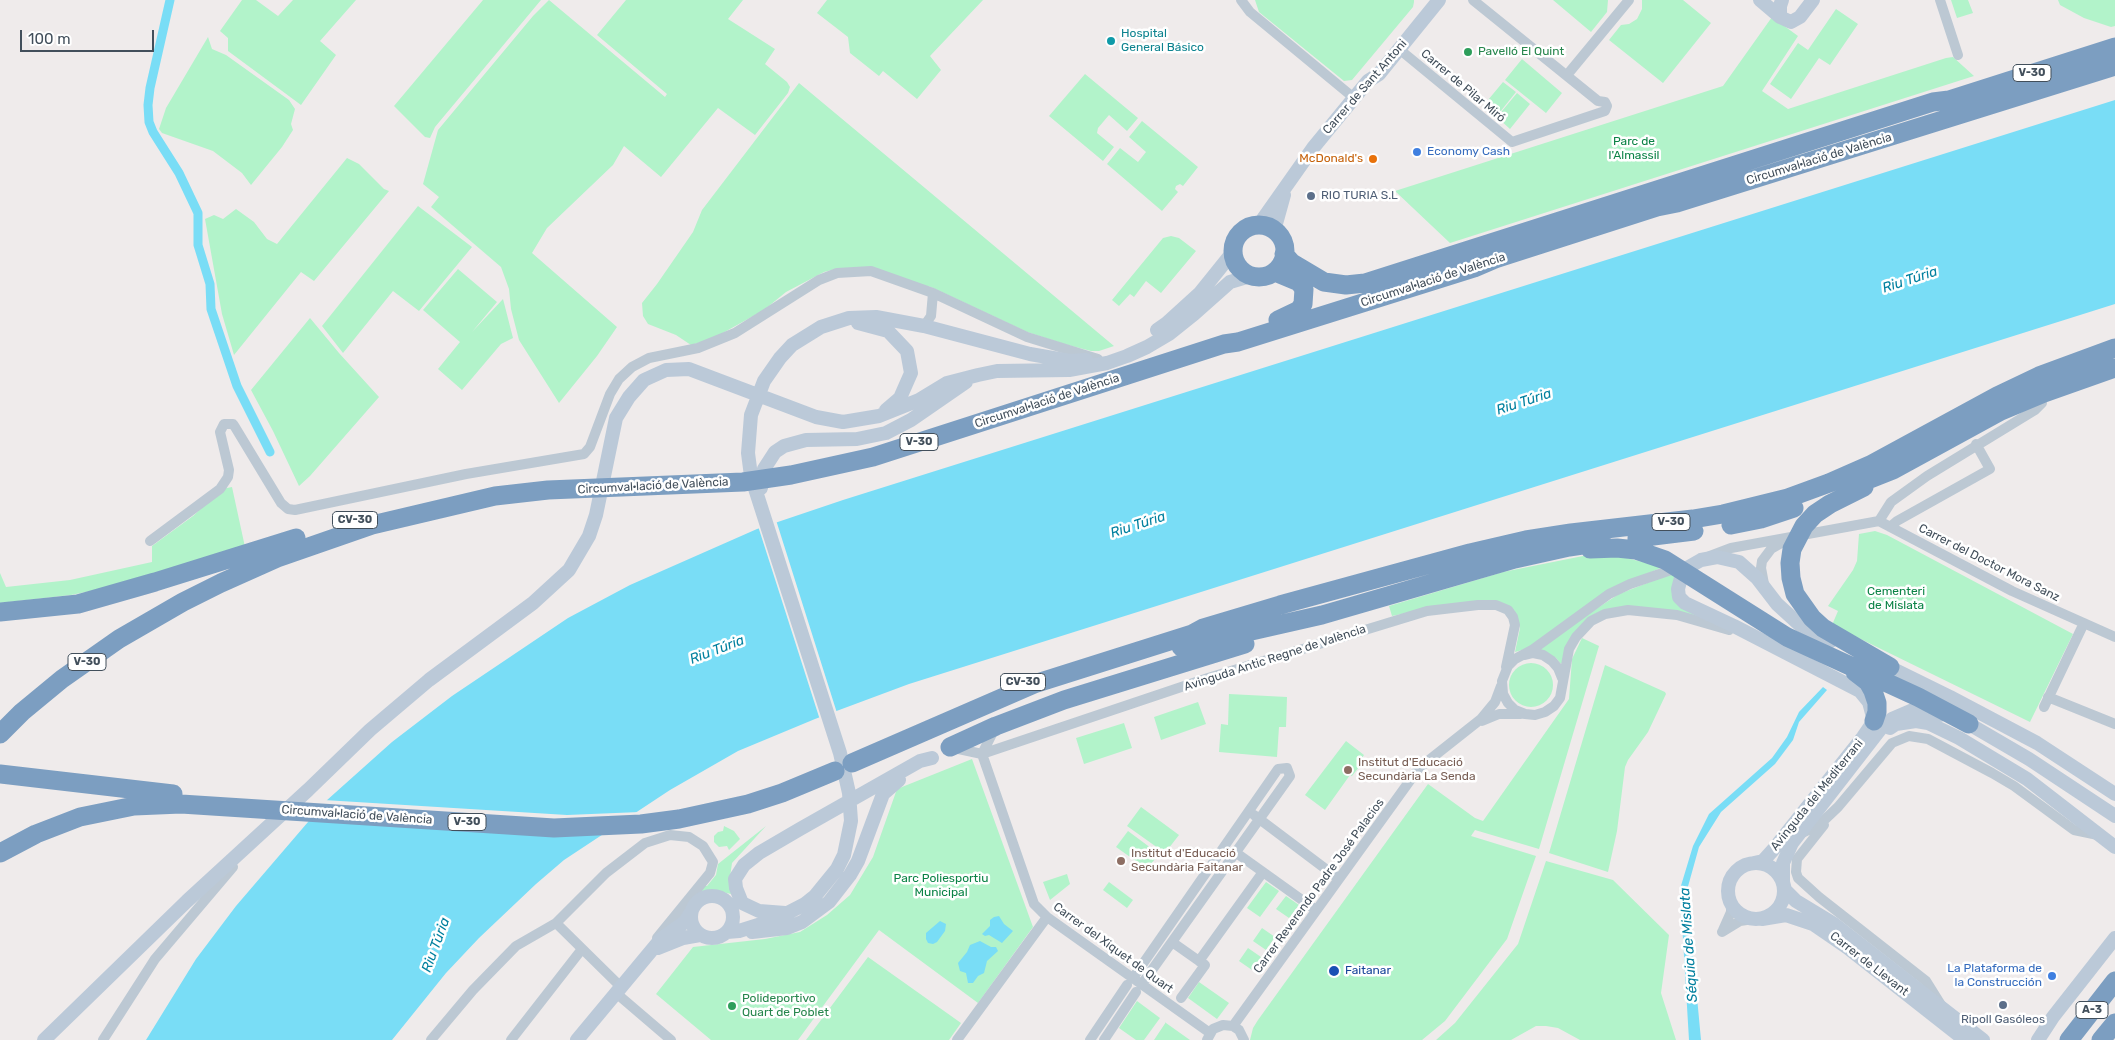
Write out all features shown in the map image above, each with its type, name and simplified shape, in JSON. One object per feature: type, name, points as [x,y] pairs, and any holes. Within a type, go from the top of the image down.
[{"type":"highway","name":"Circumval·lació de València","points":[[1284,254],[1292,263],[1324,282],[1346,285],[1364,283],[1933,102],[1949,100],[2115,47]]},
{"type":"highway","name":"Circumval·lació de València","points":[[0,734],[22,712],[62,680],[119,639],[221,583],[278,558],[372,525],[495,496],[548,490],[743,482],[791,476],[873,457],[1657,207],[1677,204],[2115,66]]},
{"type":"highway","points":[[1657,207],[1674,197],[1721,182],[1792,153],[1949,100]]},
{"type":"highway","points":[[1266,228],[1282,239],[1284,254],[1282,263],[1274,272],[1264,277],[1250,276],[1238,267],[1233,252],[1235,241],[1244,230],[1266,228]]},
{"type":"highway","points":[[1224,344],[1236,335],[1289,316],[1299,310],[1303,304],[1304,289],[1299,282],[1274,272]]},
{"type":"highway","name":"V-30","points":[[842,761],[1065,673],[1192,634],[1203,628],[1470,553],[1526,540],[1724,514],[1788,498],[1870,465],[1997,396],[2040,376],[2115,348]]},
{"type":"highway","name":"V-30","points":[[1413,590],[1515,559],[1552,552],[1569,546],[1697,531],[1761,519],[1804,505],[1893,470],[2001,411],[2044,393],[2115,368]]},
{"type":"highway","points":[[1890,667],[1823,628],[1803,608],[1795,594],[1790,563],[1796,537],[1815,514],[1893,470]]},
{"type":"highway","name":"CV-30","points":[[0,612],[78,604],[220,563],[370,515],[442,500],[495,496]]},
{"type":"highway","points":[[1552,552],[1618,548],[1636,550],[1664,560],[1787,637],[1918,697],[1969,724]]},
{"type":"highway","points":[[1018,692],[1122,662],[1322,615],[1413,590]]},
{"type":"highway","points":[[950,747],[996,726],[1064,700],[1301,628],[1413,590]]},
{"type":"highway","name":"CV-30","points":[[5,775],[258,804],[554,820],[606,820],[680,815],[781,785],[842,761],[913,727],[1033,678],[1190,629],[1203,628]]},
{"type":"highway","points":[[1840,662],[1860,676],[1873,691],[1877,702],[1877,712],[1874,721]]},
{"type":"highway","points":[[0,853],[36,834],[80,817],[134,806],[258,804]]},
{"type":"highway","name":"A-3","points":[[2068,1040],[2115,981]]},
{"type":"highway","name":"A-3","points":[[2102,1040],[2115,1022]]},
{"type":"main road","name":"Carrer de Sant Antoni","points":[[1266,228],[1281,204],[1292,176],[1368,81],[1379,74],[1439,0]]},
{"type":"main road","points":[[1773,2],[1780,6],[1780,17],[1791,22],[1800,17],[1813,0]]},
{"type":"main road","points":[[653,950],[683,938],[700,936],[712,939],[774,920],[805,904],[832,876],[844,855],[851,821],[850,793],[834,732],[750,470],[748,453],[751,415],[764,381],[780,358],[792,345],[820,327],[849,318],[876,318],[924,326],[1030,354],[1070,361],[1098,359],[1121,352],[1168,323],[1200,293],[1233,252]]},
{"type":"main road","points":[[44,1040],[187,901],[308,790],[370,730],[429,680],[534,603],[569,570],[589,536],[596,515],[616,418],[629,397],[644,380],[666,370],[689,369],[816,417],[843,422],[879,416],[919,400],[947,383],[978,375],[998,371],[1069,370],[1114,361],[1147,347],[1162,338],[1194,314],[1230,282],[1250,276]]},
{"type":"main road","points":[[820,327],[859,322],[888,331],[907,351],[911,373],[900,398],[879,416]]},
{"type":"main road","points":[[758,491],[764,468],[775,452],[794,442],[857,439],[886,433],[911,420],[978,375]]},
{"type":"main road","points":[[1874,721],[1869,702],[1860,692],[1734,626],[1694,608],[1679,597],[1679,582],[1682,574],[1687,568],[1701,560],[1717,557],[1740,562],[1766,588],[1777,604],[1800,625],[1839,646],[1890,667],[1950,696],[2037,743],[2115,794]]},
{"type":"main road","points":[[1859,758],[1882,727],[1892,718],[1912,710],[1924,710],[1969,724],[2082,792],[2115,816]]},
{"type":"main road","name":"Avinguda del Mediterrani","points":[[1754,864],[1763,860],[1774,850],[1874,721]]},
{"type":"main road","points":[[1859,758],[1884,732],[1896,724],[1916,721],[1928,723],[1996,758],[2027,779],[2115,847]]},
{"type":"main road","points":[[733,932],[787,928],[802,922],[829,902],[850,875],[858,861],[883,794],[893,784],[950,747]]},
{"type":"main road","points":[[785,913],[760,911],[742,903],[736,888],[735,879],[744,865],[759,853],[817,819],[920,761],[932,758]]},
{"type":"main road","name":"Avinguda del Mediterrani","points":[[1782,882],[1781,872],[1786,854],[1796,837],[1859,758]]},
{"type":"main road","points":[[1754,864],[1772,868],[1782,882],[1783,900],[1778,909],[1771,915],[1758,919],[1744,917],[1736,911],[1728,894],[1732,877],[1746,865],[1754,864]]},
{"type":"main road","name":"Carrer de Llevant","points":[[1782,882],[1786,890],[1796,901],[1834,924],[1983,1040]]},
{"type":"main road","points":[[577,1040],[661,939],[685,922],[698,894],[705,897],[719,897],[730,906],[733,932]]},
{"type":"main road","points":[[732,913],[752,917],[785,913]]},
{"type":"main road","points":[[690,914],[692,926],[700,936]]},
{"type":"main road","name":"Carrer de Llevant","points":[[1758,919],[1786,915],[1813,924],[1848,948],[1965,1040]]},
{"type":"main road","points":[[2038,1040],[2115,938]]},
{"type":"main road","points":[[2027,1040],[2043,1024],[2053,1018]]},
{"type":"street","points":[[1241,0],[1250,12],[1354,98]]},
{"type":"street","points":[[1473,0],[1566,76],[1629,0]]},
{"type":"street","points":[[1940,0],[1958,55]]},
{"type":"street","name":"Carrer de Pilar Miró","points":[[1399,49],[1512,142],[1594,116],[1599,106],[1566,76]]},
{"type":"street","points":[[150,542],[220,489],[228,477],[229,470],[220,432],[224,424],[232,424],[235,427],[281,503],[288,509],[295,510],[466,474],[584,454],[590,446],[610,394],[619,379],[632,367],[649,358],[698,348],[735,333],[819,280],[837,273],[871,272],[933,293],[1027,337],[1098,359]]},
{"type":"street","points":[[924,326],[931,316],[933,293]]},
{"type":"street","points":[[1790,656],[1734,632],[1696,619],[1677,615],[1616,611],[1591,621],[1576,637],[1569,649],[1562,678],[1560,698],[1554,706],[1540,714],[1525,714],[1515,710],[1503,694],[1502,679],[1508,666],[1609,594],[1630,584],[1731,548],[1879,521],[1891,502],[1926,476],[2035,410],[2042,403]]},
{"type":"street","points":[[1890,527],[1897,521],[1990,469],[1976,444]]},
{"type":"street","name":"Carrer del Doctor Mora Sanz","points":[[1879,521],[2012,591],[2115,637]]},
{"type":"street","points":[[1766,588],[1762,577],[1762,561],[1771,549],[1796,537]]},
{"type":"street","name":"Avinguda Antic Regne de València","points":[[982,754],[1208,678],[1427,611],[1478,605],[1496,605],[1508,610],[1513,617],[1515,625],[1502,679]]},
{"type":"street","points":[[2044,707],[2084,623]]},
{"type":"street","points":[[1523,655],[1533,654],[1552,660],[1562,678]]},
{"type":"street","name":"Carrer Reverendo Padre José Palacios","points":[[1233,1026],[1419,768],[1474,725],[1495,702],[1502,679]]},
{"type":"street","points":[[2048,696],[2115,724]]},
{"type":"street","name":"Carrer Reverendo Padre José Palacios","points":[[1474,725],[1499,714],[1525,714]]},
{"type":"street","points":[[950,747],[982,754],[996,726]]},
{"type":"street","name":"Avinguda del Mediterrani","points":[[1796,872],[1797,859],[1838,807],[1892,743],[1909,736],[1920,736],[1928,739],[1992,773],[2014,786],[2074,830],[2101,836]]},
{"type":"street","name":"Carrer del Xiquet de Quart","points":[[982,754],[1034,904],[1047,917],[1130,982],[1208,1036]]},
{"type":"street","points":[[1090,1040],[1278,769],[1287,768],[1290,776],[1104,1040]]},
{"type":"street","points":[[104,1040],[155,959],[190,916],[229,870],[308,790]]},
{"type":"street","name":"Avinguda del Mediterrani","points":[[1796,837],[1819,825],[1838,807]]},
{"type":"street","points":[[1249,811],[1339,879]]},
{"type":"street","points":[[431,1040],[474,989],[516,946],[556,923],[606,873],[645,843],[670,835],[689,836],[703,846],[713,862],[710,873],[698,894],[657,937],[653,950]]},
{"type":"street","points":[[1236,852],[1316,910]]},
{"type":"street","points":[[1199,961],[1263,872]]},
{"type":"street","name":"Carrer de Llevant","points":[[1796,872],[1804,885],[1926,981],[1932,987],[1938,1002],[1948,1013]]},
{"type":"street","points":[[1731,903],[1731,912],[1722,932],[1740,921],[1758,919]]},
{"type":"street","points":[[957,1040],[1047,917]]},
{"type":"street","points":[[556,923],[618,990],[667,1039]]},
{"type":"street","points":[[1172,942],[1205,965],[1182,998]]},
{"type":"street","points":[[511,1040],[582,949]]},
{"type":"street","points":[[1208,1036],[1218,1026],[1233,1026],[1239,1030],[1244,1040]]},
{"type":"green space","points":[[242,0],[256,0],[278,16],[293,0],[356,0],[320,41],[336,55],[301,105],[228,51],[228,38],[220,31]]},
{"type":"green space","points":[[483,0],[541,0],[435,127],[430,138],[425,137],[394,106]]},
{"type":"green space","points":[[549,0],[665,97],[667,94],[597,35],[626,0],[743,0],[728,19],[775,49],[765,64],[787,82],[790,87],[788,93],[755,135],[718,108],[661,177],[624,146],[613,165],[547,228],[532,253],[617,327],[597,356],[559,403],[519,340],[511,309],[509,289],[501,267],[431,207],[439,197],[423,184],[438,130],[533,16]]},
{"type":"green space","points":[[827,0],[983,0],[930,56],[941,70],[917,99],[883,71],[879,76],[850,53],[848,37],[817,13]]},
{"type":"green space","points":[[1255,0],[1414,0],[1414,2],[1413,7],[1352,80],[1344,81],[1259,12]]},
{"type":"green space","points":[[1553,0],[1608,0],[1607,12],[1591,32]]},
{"type":"green space","points":[[1642,0],[1683,0],[1711,23],[1663,83],[1609,40],[1621,25],[1629,24],[1637,19],[1642,9]]},
{"type":"green space","points":[[1951,0],[1968,0],[1973,13],[1957,18]]},
{"type":"green space","points":[[2058,0],[2115,0],[2115,26],[2111,27],[2084,18],[2060,5]]},
{"type":"green space","points":[[1836,9],[1858,24],[1830,65],[1819,58],[1791,99],[1770,84],[1798,43],[1808,50]]},
{"type":"green space","name":"Parc de l'Almassil","points":[[1772,17],[1798,36],[1762,91],[1788,109],[1946,58],[1953,57],[1974,76],[1450,243],[1395,191],[1723,86]]},
{"type":"green space","points":[[208,37],[212,49],[226,55],[289,100],[295,109],[291,124],[293,130],[282,147],[251,185],[242,173],[213,151],[162,133],[159,129],[166,108]]},
{"type":"green space","points":[[1522,59],[1562,93],[1546,113],[1505,80]]},
{"type":"green space","points":[[1085,74],[1138,118],[1127,131],[1109,115],[1098,128],[1097,133],[1114,147],[1103,161],[1049,116]]},
{"type":"green space","points":[[1503,82],[1516,92],[1496,117],[1483,106]]},
{"type":"green space","points":[[799,83],[1114,346],[1099,351],[1091,351],[1064,344],[1027,332],[931,287],[839,268],[824,272],[786,292],[764,310],[712,339],[691,345],[676,335],[648,324],[643,316],[642,303],[693,232],[702,210]]},
{"type":"green space","points":[[1517,93],[1530,104],[1510,129],[1497,117]]},
{"type":"green space","points":[[1142,121],[1198,167],[1183,186],[1180,184],[1176,186],[1175,189],[1178,192],[1162,211],[1107,164],[1120,148],[1138,162],[1146,152],[1129,137]]},
{"type":"green space","points":[[347,158],[359,164],[384,189],[389,191],[314,281],[301,272],[234,355],[222,314],[205,219],[214,215],[223,219],[236,209],[254,222],[267,239],[277,244]]},
{"type":"green space","points":[[418,206],[472,247],[419,311],[393,291],[343,353],[322,326]]},
{"type":"green space","points":[[1171,236],[1179,238],[1196,251],[1161,293],[1146,281],[1134,297],[1130,294],[1119,306],[1112,300],[1163,238]]},
{"type":"green space","points":[[458,269],[497,302],[472,332],[503,299],[513,338],[501,344],[462,390],[438,369],[460,342],[423,310]]},
{"type":"green space","points":[[310,318],[379,397],[299,486],[251,390]]},
{"type":"green space","points":[[232,487],[245,547],[110,587],[71,595],[0,603],[0,573],[6,587],[70,580],[152,562],[152,546],[193,516],[222,489]]},
{"type":"green space","name":"Cementeri de Mislata","points":[[1875,531],[1887,535],[2073,634],[2030,722],[1832,625],[1838,611],[1828,606],[1853,570],[1857,561],[1859,534]]},
{"type":"green space","points":[[1610,554],[1663,567],[1627,582],[1529,648],[1515,652],[1520,628],[1514,610],[1434,607],[1392,616],[1389,606],[1503,572],[1583,556]]},
{"type":"green space","points":[[1678,571],[1674,578],[1700,617],[1596,613],[1561,664],[1556,658],[1540,650],[1568,627],[1619,594]]},
{"type":"green space","points":[[1582,638],[1599,646],[1539,849],[1475,830],[1471,836],[1536,856],[1507,939],[1445,1021],[1422,1040],[1250,1040],[1253,1028],[1258,1020],[1428,784],[1475,818],[1483,821],[1569,699],[1572,659]]},
{"type":"green space","points":[[1535,663],[1547,669],[1552,676],[1552,694],[1547,701],[1540,706],[1527,707],[1519,704],[1512,697],[1509,681],[1512,673],[1519,666]]},
{"type":"green space","points":[[1605,665],[1666,694],[1648,732],[1625,767],[1617,831],[1608,872],[1549,853]]},
{"type":"green space","points":[[1229,694],[1287,697],[1286,727],[1279,727],[1277,757],[1219,752],[1221,724],[1228,725]]},
{"type":"green space","points":[[1198,702],[1206,724],[1161,740],[1154,717]]},
{"type":"green space","points":[[1124,723],[1132,748],[1084,764],[1076,738]]},
{"type":"green space","points":[[1346,741],[1364,755],[1357,765],[1359,767],[1352,776],[1350,775],[1325,810],[1305,795]]},
{"type":"green space","name":"Parc Poliesportiu Municipal","points":[[972,759],[1033,927],[978,1003],[879,930],[798,1040],[711,1040],[656,994],[693,947],[765,939],[800,932],[827,915],[850,895],[873,857],[897,789]]},
{"type":"green space","points":[[1141,807],[1179,835],[1165,853],[1127,826]]},
{"type":"green space","points":[[724,826],[734,831],[740,839],[729,850],[727,846],[719,847],[714,842],[714,836],[718,832],[723,831]]},
{"type":"green space","points":[[766,826],[732,863],[730,877],[731,894],[714,890],[700,893],[703,886],[707,886],[716,875],[718,864]]},
{"type":"green space","points":[[1128,831],[1159,854],[1147,869],[1116,847]]},
{"type":"green space","points":[[1546,861],[1613,880],[1669,935],[1661,993],[1676,1040],[1580,1040],[1558,1028],[1536,1026],[1511,1040],[1436,1040],[1455,1023],[1518,944]]},
{"type":"green space","points":[[1067,874],[1070,884],[1050,900],[1043,882]]},
{"type":"green space","points":[[1109,882],[1133,900],[1127,908],[1103,890]]},
{"type":"green space","points":[[1266,882],[1279,891],[1260,917],[1247,908]]},
{"type":"green space","points":[[1286,896],[1299,905],[1289,918],[1276,909]]},
{"type":"green space","points":[[1262,928],[1275,937],[1266,950],[1253,941]]},
{"type":"green space","points":[[1248,948],[1261,957],[1252,970],[1239,961]]},
{"type":"green space","points":[[868,957],[961,1023],[949,1040],[806,1040]]},
{"type":"green space","points":[[1199,982],[1229,1003],[1217,1019],[1188,998]]},
{"type":"green space","points":[[1137,1001],[1160,1018],[1144,1040],[1136,1040],[1119,1028]]},
{"type":"green space","points":[[1166,1023],[1190,1040],[1154,1040]]},
{"type":"water","name":"Riu Túria","points":[[2115,100],[2115,304],[909,684],[815,719],[738,751],[670,790],[564,860],[479,938],[446,973],[392,1040],[146,1040],[196,959],[236,906],[326,801],[392,742],[452,696],[568,618],[630,585],[757,529],[843,500]]},
{"type":"water","name":"Séquia de Mislata","points":[[1823,687],[1827,690],[1799,722],[1793,740],[1775,764],[1721,812],[1699,847],[1687,890],[1701,1040],[1689,1040],[1680,889],[1693,846],[1709,814],[1772,758],[1787,737],[1799,712]]},
{"type":"water","points":[[999,916],[1004,924],[1013,931],[1002,943],[989,935],[985,936],[982,934],[990,926],[990,920]]},
{"type":"water","points":[[940,921],[946,924],[945,931],[937,942],[933,944],[928,943],[926,933]]},
{"type":"water","points":[[980,941],[991,947],[996,947],[998,951],[987,961],[984,973],[978,976],[973,983],[968,983],[966,973],[960,971],[958,963],[970,945]]},
{"type":"pier","points":[[776,520],[837,713],[820,720],[758,526]]},
{"type":"pier","points":[[324,800],[567,815],[640,812],[606,834],[308,819]]},
{"type":"waterway","points":[[170,0],[150,88],[149,122],[153,132],[179,173],[198,213],[198,245],[210,284],[211,309],[237,386],[270,452]]},
{"type":"place","name":"Hospital General Básico","points":[[1111,41]]},
{"type":"place","name":"Pavelló El Quint","points":[[1468,52]]},
{"type":"place","name":"Economy Cash","points":[[1417,152]]},
{"type":"place","name":"McDonald's","points":[[1373,159]]},
{"type":"place","name":"RIO TURIA S.L","points":[[1311,196]]},
{"type":"place","name":"Institut d'Educació Secundària La Senda","points":[[1348,770]]},
{"type":"place","name":"Institut d'Educació Secundària Faitanar","points":[[1121,861]]},
{"type":"place","name":"Faitanar","points":[[1334,971]]},
{"type":"place","name":"La Plataforma de la Construcción","points":[[2052,976]]},
{"type":"place","name":"Ripoll Gasóleos","points":[[2003,1005]]},
{"type":"place","name":"Polideportivo Quart de Poblet","points":[[732,1006]]}]
